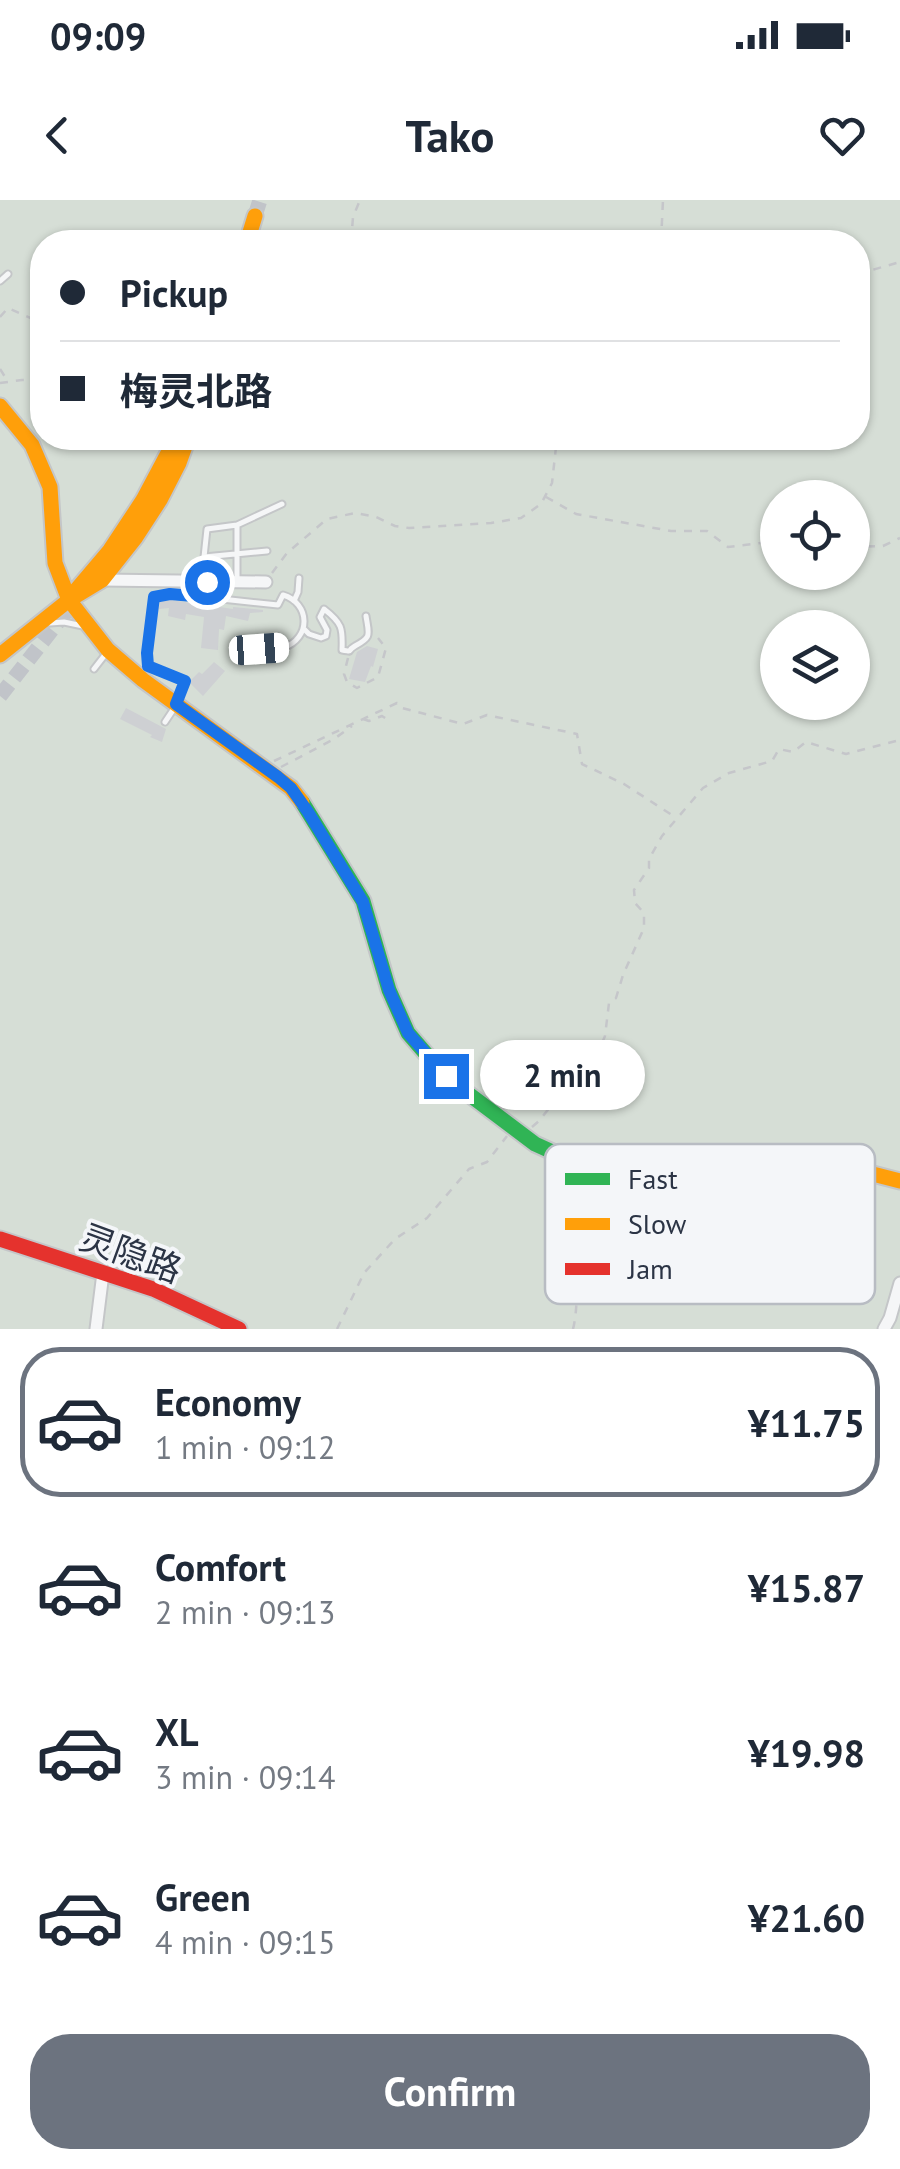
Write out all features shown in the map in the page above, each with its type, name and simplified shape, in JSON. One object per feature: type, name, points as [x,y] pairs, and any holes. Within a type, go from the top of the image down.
[{"type":"main road","points":[[252,230],[256,216]]},
{"type":"main road","points":[[0,406],[30,443]]},
{"type":"main road","points":[[34,450],[50,487],[55,564],[69,600],[108,650],[176,704],[273,766],[308,812],[363,902],[389,990],[408,1033],[446,1076],[545,1149]]},
{"type":"main road","points":[[69,600],[110,550],[174,450]]},
{"type":"main road","points":[[124,540],[157,490],[176,450]]},
{"type":"main road","points":[[0,655],[69,600],[102,580],[160,500],[179,462],[180,450]]},
{"type":"main road","points":[[875,1175],[900,1182]]},
{"type":"main road","name":"灵隐路","points":[[0,1239],[153,1290],[239,1329]]},
{"type":"street","points":[[102,580],[266,582]]},
{"type":"street","points":[[96,1329],[104,1273]]},
{"type":"street","points":[[884,1329],[900,1284]]},
{"type":"lane","points":[[0,281],[8,274]]},
{"type":"lane","points":[[204,597],[206,528],[237,524],[282,504]]},
{"type":"lane","points":[[236,582],[237,524]]},
{"type":"lane","points":[[204,557],[267,550]]},
{"type":"lane","points":[[294,600],[299,578]]},
{"type":"lane","points":[[165,722],[185,681],[148,666],[154,597],[170,594],[278,605],[283,595],[302,607],[304,628],[283,648],[234,651]]},
{"type":"lane","points":[[304,628],[309,634],[326,636],[320,616],[324,610],[343,628],[342,650],[350,651],[368,637],[366,616]]},
{"type":"lane","points":[[25,634],[42,624],[64,622],[80,624],[96,634]]},
{"type":"lane","points":[[94,669],[108,650]]},
{"type":"path","points":[[352,230],[360,200]]},
{"type":"path","points":[[662,230],[663,200]]},
{"type":"path","points":[[870,270],[900,262]]},
{"type":"path","points":[[0,316],[8,308],[30,318]]},
{"type":"path","points":[[0,369],[8,382]]},
{"type":"path","points":[[0,384],[30,380]]},
{"type":"path","points":[[266,582],[287,553],[327,519],[355,514],[409,528],[521,518],[541,504],[552,483],[556,450]]},
{"type":"path","points":[[545,496],[576,514],[671,531],[707,531],[728,548],[760,544]]},
{"type":"path","points":[[870,546],[883,546],[900,538]]},
{"type":"path","points":[[350,651],[344,674],[347,682],[357,688],[378,676],[386,648],[378,638]]},
{"type":"path","points":[[273,766],[397,703],[402,708],[463,724],[487,715],[577,734],[582,764],[624,784],[676,818]]},
{"type":"path","points":[[273,766],[334,739],[362,720],[382,716],[388,720]]},
{"type":"path","points":[[337,1329],[364,1273],[395,1239],[427,1218],[469,1169],[487,1162],[518,1132],[568,1094],[594,1062],[606,1036],[609,1003],[616,998],[644,928],[644,913],[635,903],[634,890],[649,868],[649,859],[662,836],[703,788],[729,773],[772,761],[780,749],[793,752],[806,742],[846,754],[896,741],[900,736]]},
{"type":"path","points":[[574,1329],[577,1304]]},
{"type":"shaded area","points":[[0,200],[900,200],[900,1329],[0,1329]]},
{"type":"building","points":[[171,600],[263,612],[250,613],[248,621],[226,616],[224,630],[219,629],[218,650],[201,648],[204,617],[186,614],[185,620],[168,616],[169,608],[159,609],[160,602]]},
{"type":"building","points":[[367,646],[378,649],[365,682],[349,679],[357,652]]},
{"type":"building","points":[[214,662],[225,671],[203,696],[191,680]]},
{"type":"building","points":[[126,708],[166,729],[162,742],[120,719]]},
{"type":"tunnel","points":[[255,216],[260,200]]},
{"type":"tunnel","points":[[0,696],[77,598]]},
{"type":"traffic: fast","points":[[302,802],[363,901],[389,990],[408,1033],[446,1077],[545,1149]]},
{"type":"traffic: slow","points":[[251,230],[255,216]]},
{"type":"traffic: slow","points":[[0,406],[30,443]]},
{"type":"traffic: slow","points":[[34,450],[50,487],[55,563],[69,600],[108,650],[291,788],[302,802]]},
{"type":"traffic: slow","points":[[71,596],[110,550],[170,450]]},
{"type":"traffic: slow","points":[[0,655],[69,600],[102,580],[160,500],[184,450]]},
{"type":"traffic: slow","points":[[875,1175],[900,1181]]},
{"type":"traffic: jam","points":[[0,1239],[153,1289],[239,1329]]},
{"type":"route","points":[[207,582],[204,597],[154,597],[148,666],[185,681],[176,704],[291,788],[363,902],[389,990],[408,1033],[446,1076]]}]
